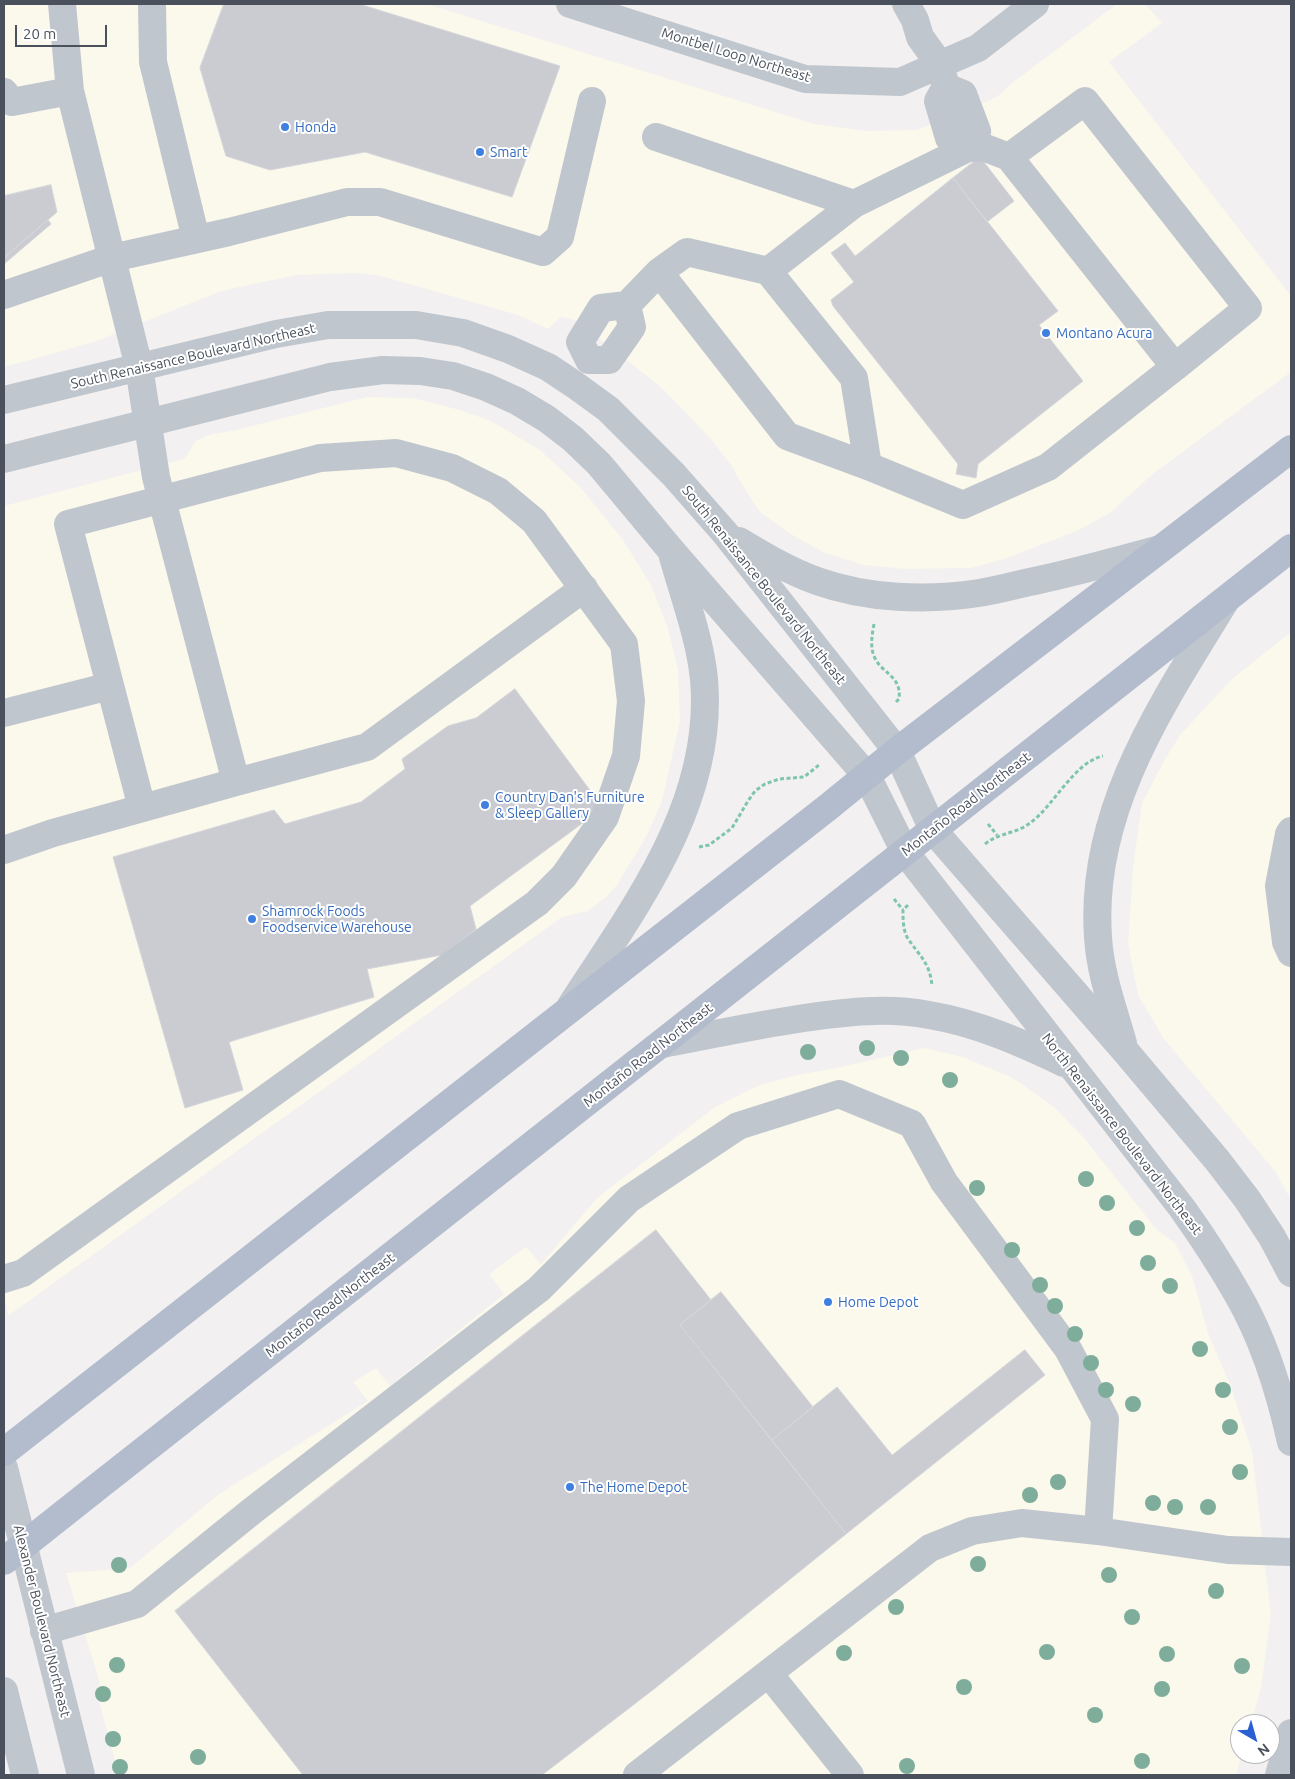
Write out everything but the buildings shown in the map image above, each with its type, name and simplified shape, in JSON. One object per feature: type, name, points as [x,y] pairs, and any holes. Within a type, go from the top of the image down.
[{"type":"main road","points":[[4,1452],[897,751],[1291,449]]},
{"type":"main road","name":"Montaño Road Northeast","points":[[4,1561],[1291,548]]},
{"type":"street","points":[[62,4],[70,91],[139,367],[156,477],[236,782]]},
{"type":"street","points":[[152,4],[153,62],[196,240]]},
{"type":"street","name":"Montbel Loop Northeast","points":[[570,4],[805,79],[900,82],[943,76],[1035,4]]},
{"type":"street","points":[[768,271],[854,204],[967,145],[977,131],[963,94],[943,76],[920,38],[915,20],[906,4]]},
{"type":"street","points":[[4,92],[12,102],[70,91]]},
{"type":"street","points":[[4,295],[112,258],[196,240],[347,202],[380,202],[543,252],[560,237],[592,101]]},
{"type":"street","points":[[659,272],[787,436],[868,466],[963,505],[1048,467],[1248,308],[1085,101],[1009,156]]},
{"type":"street","points":[[656,137],[854,204]]},
{"type":"street","points":[[967,145],[983,147],[1009,156],[1175,367]]},
{"type":"street","points":[[575,385],[589,360],[609,360],[632,327],[627,304],[659,272],[686,252],[768,271],[854,378],[868,466]]},
{"type":"street","name":"South Renaissance Boulevard Northeast","points":[[4,400],[276,334],[328,325],[416,325],[463,333],[508,349],[548,367],[608,409],[639,438],[725,533],[897,751],[933,830]]},
{"type":"street","points":[[4,459],[330,377],[383,370],[420,371],[453,376],[486,387],[516,401],[547,419],[573,439],[599,464],[670,549],[867,776],[905,852]]},
{"type":"street","points":[[4,1279],[23,1273],[55,1250],[537,903],[564,876],[605,817],[626,756],[631,701],[624,644],[534,521],[498,490],[452,468],[396,453],[320,458],[68,524],[142,808]]},
{"type":"street","points":[[725,533],[777,564],[817,581],[877,594],[908,597],[944,597],[979,593],[1101,566],[1160,549]]},
{"type":"street","points":[[567,1011],[617,935],[658,866],[685,810],[694,780],[701,747],[704,714],[704,679],[698,646],[670,549]]},
{"type":"street","points":[[4,850],[52,833],[367,747],[584,588]]},
{"type":"street","points":[[1126,1052],[1103,973],[1098,938],[1097,898],[1107,834],[1129,771],[1153,722],[1228,598]]},
{"type":"street","points":[[4,713],[110,686]]},
{"type":"street","points":[[933,830],[1217,1160],[1247,1199],[1272,1237],[1291,1273]]},
{"type":"street","points":[[1291,832],[1289,834],[1279,886],[1286,942],[1291,953]]},
{"type":"street","name":"North Renaissance Boulevard Northeast","points":[[905,852],[1182,1208],[1214,1253],[1239,1297],[1274,1379],[1291,1442]]},
{"type":"street","points":[[663,1044],[771,1023],[851,1011],[884,1010],[929,1015],[981,1028],[1024,1044],[1070,1066]]},
{"type":"street","points":[[44,1631],[137,1604],[252,1511],[539,1290],[629,1199],[738,1126],[839,1094],[912,1124],[944,1182],[1068,1349],[1106,1419],[1098,1531]]},
{"type":"street","name":"Alexander Boulevard Northeast","points":[[4,1468],[81,1775]]},
{"type":"street","points":[[637,1775],[930,1548],[972,1531],[1022,1523],[1098,1531],[1228,1550],[1291,1552]]},
{"type":"street","points":[[769,1674],[850,1775]]},
{"type":"street","points":[[4,1691],[25,1775]]},
{"type":"street","points":[[1279,1775],[1291,1733]]},
{"type":"path","points":[[874,622],[872,650],[875,659],[892,676],[898,684],[900,692],[900,699],[894,704]]},
{"type":"path","points":[[983,845],[997,836],[1018,830],[1029,824],[1053,801],[1075,774],[1099,757],[1106,756]]},
{"type":"path","points":[[692,845],[698,847],[709,844],[732,828],[748,801],[766,784],[779,779],[804,777],[822,763]]},
{"type":"path","points":[[987,823],[997,836]]},
{"type":"path","points":[[893,898],[903,910],[904,928],[907,937],[922,955],[931,974],[931,994]]},
{"type":"path","points":[[903,910],[910,904]]},
{"type":"shaded area","points":[[4,4],[427,4],[814,124],[866,131],[917,130],[997,97],[1012,83],[1117,4],[1145,4],[1162,23],[1109,62],[1291,296],[1291,372],[1154,473],[1110,513],[1077,531],[1004,559],[971,568],[906,569],[863,565],[823,552],[794,536],[761,513],[731,465],[710,438],[661,387],[575,320],[561,317],[548,329],[518,315],[381,276],[358,273],[296,275],[221,291],[94,342],[4,367]]},
{"type":"shaded area","points":[[367,397],[413,398],[460,410],[491,421],[540,450],[581,488],[623,540],[652,587],[668,629],[678,669],[680,721],[662,801],[647,835],[617,885],[606,897],[588,911],[562,917],[8,1316],[4,1291],[4,506],[184,459],[196,441],[208,435],[236,430]]},
{"type":"shaded area","points":[[1291,632],[1291,1200],[1275,1171],[1164,1039],[1138,995],[1128,943],[1133,867],[1142,803],[1164,761],[1180,735],[1232,679]]},
{"type":"shaded area","points":[[924,1048],[963,1057],[1013,1078],[1054,1107],[1084,1138],[1157,1230],[1175,1243],[1192,1276],[1208,1333],[1231,1387],[1252,1451],[1271,1615],[1261,1687],[1254,1714],[1230,1714],[1230,1764],[1239,1764],[1236,1775],[119,1775],[96,1690],[100,1683],[66,1573],[130,1568],[219,1494],[368,1401],[353,1382],[376,1368],[390,1386],[504,1294],[489,1274],[526,1247],[541,1264],[597,1198],[715,1107],[757,1086],[793,1076]]},
{"type":"place","name":"Honda","points":[[285,127]]},
{"type":"place","name":"Smart","points":[[480,152]]},
{"type":"place","name":"Montano Acura","points":[[1046,333]]},
{"type":"place","name":"Country Dan's Furniture & Sleep Gallery","points":[[485,805]]},
{"type":"place","name":"Shamrock Foods Foodservice Warehouse","points":[[252,919]]},
{"type":"place","name":"Home Depot","points":[[828,1302]]},
{"type":"place","name":"The Home Depot","points":[[570,1487]]}]
